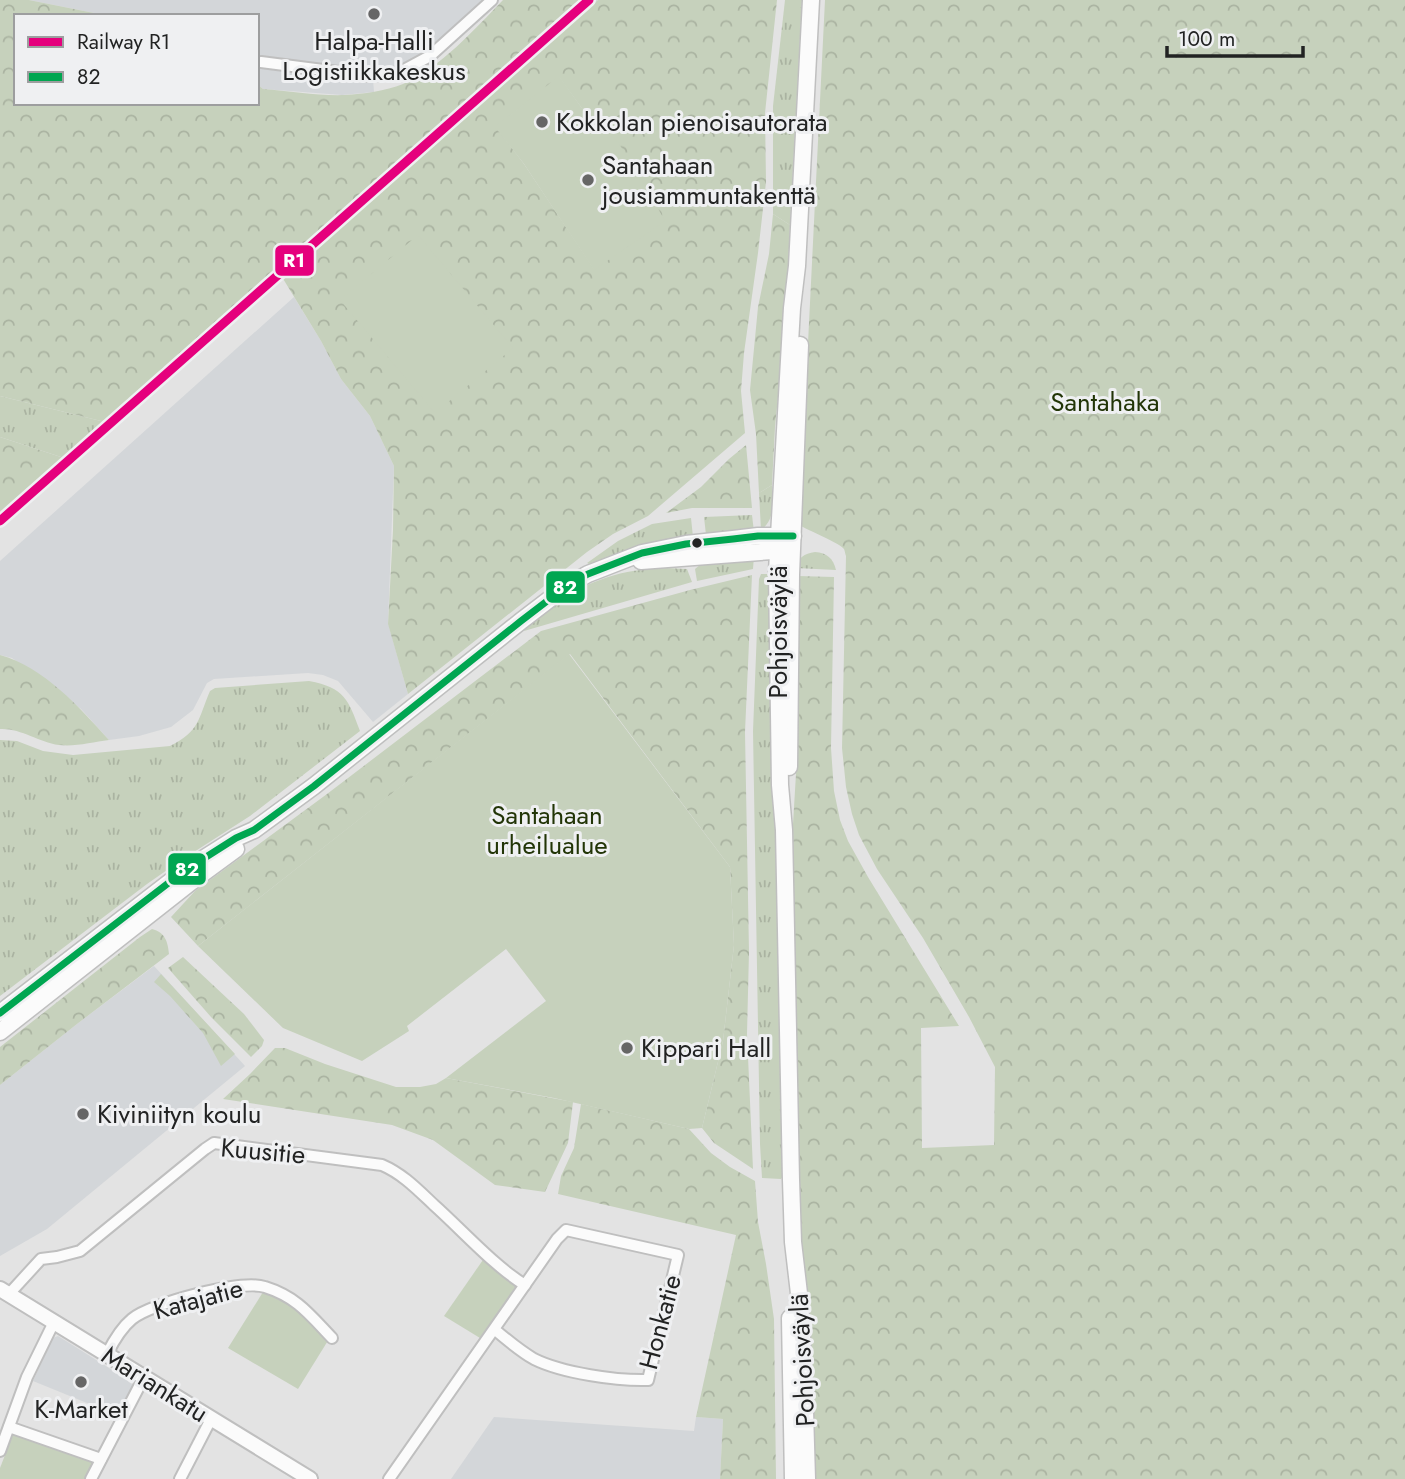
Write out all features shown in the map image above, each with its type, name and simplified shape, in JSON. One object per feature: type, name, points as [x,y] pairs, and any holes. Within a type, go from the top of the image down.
[{"type":"main road","name":"Pohjoisväylä","points":[[793,1479],[790,1303],[793,1242],[784,830],[790,745],[786,543],[801,309],[797,266],[811,0]]},
{"type":"main road","points":[[0,1013],[184,871],[236,838],[254,830],[314,786],[568,585],[588,574],[642,553],[686,544],[746,537],[786,543]]},
{"type":"main road","points":[[0,1032],[243,844],[254,830]]},
{"type":"main road","name":"Pohjoisväylä","points":[[793,1242],[804,1364],[807,1479]]},
{"type":"street","points":[[261,62],[370,76],[391,74],[430,55],[492,0]]},
{"type":"street","name":"Kuusitie","points":[[5,1292],[41,1259],[80,1251],[215,1143],[382,1165],[392,1169],[526,1285]]},
{"type":"street","name":"Honkatie","points":[[389,1479],[557,1238],[566,1230],[678,1255],[648,1380],[581,1373],[544,1363],[523,1352],[494,1329]]},
{"type":"street","name":"Katajatie","points":[[107,1354],[132,1319],[145,1312],[165,1304],[242,1285],[257,1284],[291,1297],[332,1338]]},
{"type":"street","name":"Mariankatu","points":[[5,1292],[310,1479]]},
{"type":"street","points":[[0,1451],[27,1377],[54,1322]]},
{"type":"street","points":[[91,1479],[144,1377]]},
{"type":"street","points":[[180,1479],[211,1419]]},
{"type":"street","points":[[9,1427],[101,1459]]},
{"type":"shaded area","points":[[29,0],[484,0],[463,21],[413,61],[397,67],[372,66],[374,92],[342,95],[263,89],[259,86],[259,14],[99,14]]},
{"type":"shaded area","points":[[581,0],[598,0],[0,528],[0,515]]},
{"type":"shaded area","points":[[294,297],[341,379],[370,416],[394,466],[388,623],[408,694],[373,722],[338,681],[323,675],[308,673],[214,679],[207,683],[193,710],[171,727],[139,736],[109,740],[81,709],[12,658],[0,655],[0,561]]},
{"type":"shaded area","points":[[154,966],[245,1066],[47,1229],[0,1256],[0,1085]]},
{"type":"shaded area","points":[[58,1336],[133,1385],[119,1416],[33,1381],[53,1338]]},
{"type":"shaded area","points":[[494,1417],[694,1431],[696,1417],[723,1419],[720,1479],[451,1479]]},
{"type":"green space","points":[[0,0],[29,0],[99,14],[14,14],[14,105],[259,105],[259,86],[263,89],[352,95],[403,84],[444,58],[503,0],[581,0],[105,422],[0,396]]},
{"type":"green space","points":[[598,0],[777,0],[765,113],[766,182],[741,391],[745,433],[648,516],[613,534],[587,552],[408,694],[388,624],[394,466],[370,416],[341,379],[282,277]],"holes":[[[559,77],[589,118],[607,127],[594,269],[496,127]]]},
{"type":"green space","points":[[785,0],[802,0],[790,225],[773,214],[773,106]]},
{"type":"green space","name":"Santahaka","points":[[825,0],[1405,0],[1405,1479],[814,1479],[812,1386],[797,1174],[793,824],[797,757],[798,576],[834,577],[831,748],[834,791],[840,820],[868,877],[959,1026],[921,1028],[922,1148],[994,1145],[995,1067],[923,938],[877,869],[859,835],[846,787],[842,748],[846,556],[842,547],[799,525]]},
{"type":"green space","name":"Santahaan jousiammuntakenttä","points":[[559,76],[589,118],[607,127],[633,164],[665,221],[594,270],[524,164],[495,127]]},
{"type":"green space","points":[[773,214],[790,225],[786,318],[772,485],[759,493],[756,434],[750,390],[758,307],[769,254]]},
{"type":"green space","points":[[418,235],[513,348],[435,413],[340,300]]},
{"type":"green space","points":[[0,396],[105,422],[64,458],[0,437]]},
{"type":"green space","points":[[0,437],[64,458],[0,514]]},
{"type":"green space","points":[[746,445],[752,508],[692,508],[666,513],[701,487]]},
{"type":"green space","points":[[772,485],[771,515],[761,530],[759,493]]},
{"type":"green space","points":[[752,515],[754,532],[706,535],[704,517]]},
{"type":"green space","points":[[691,518],[693,537],[628,549],[587,563],[618,541],[652,524]]},
{"type":"green space","points":[[815,552],[829,557],[836,570],[796,568],[802,557]]},
{"type":"green space","points":[[754,556],[753,569],[697,581],[695,569],[701,564]]},
{"type":"green space","points":[[666,568],[687,569],[692,582],[524,631],[533,620],[553,605],[593,583],[620,574]]},
{"type":"green space","points":[[761,574],[771,574],[784,1166],[781,1179],[762,1178],[760,1144],[753,731]]},
{"type":"green space","points":[[752,575],[745,732],[749,952],[747,1034],[753,1169],[714,1143],[702,1128],[723,1041],[734,945],[730,867],[570,654],[198,946],[171,917],[195,891],[541,631]]},
{"type":"green space","name":"Santahaan urheilualue","points":[[569,654],[730,867],[734,945],[723,1041],[702,1128],[689,1129],[554,1098],[446,1078],[546,1001],[506,949],[407,1026],[409,1031],[362,1061],[283,1028],[198,946]]},
{"type":"green space","points":[[0,655],[46,678],[109,740],[59,745],[0,729]]},
{"type":"green space","points":[[309,681],[338,691],[348,703],[360,731],[250,816],[147,884],[0,996],[0,740],[17,741],[43,751],[73,755],[170,746],[193,729],[210,691],[215,688]]},
{"type":"green space","points":[[152,929],[165,938],[169,954],[0,1085],[0,1047]]},
{"type":"green space","points":[[183,957],[244,1014],[264,1040],[251,1057],[168,968]]},
{"type":"green space","points":[[161,974],[235,1054],[221,1066],[203,1033],[154,982]]},
{"type":"green space","points":[[275,1048],[285,1048],[396,1087],[420,1087],[436,1084],[446,1078],[573,1102],[568,1143],[545,1192],[495,1185],[433,1140],[392,1125],[223,1099]]},
{"type":"green space","points":[[581,1104],[689,1129],[711,1153],[755,1181],[758,1222],[774,1319],[776,1479],[720,1479],[723,1419],[696,1417],[736,1235],[558,1194],[561,1176],[574,1148]]},
{"type":"green space","points":[[485,1257],[518,1284],[480,1338],[444,1316]]},
{"type":"green space","points":[[263,1292],[289,1301],[329,1339],[298,1389],[228,1348]]},
{"type":"green space","points":[[14,1432],[95,1461],[86,1479],[0,1479],[0,1468]]},
{"type":"rail line","name":"R1","points":[[0,521],[589,0]]},
{"type":"transit line","name":"82","points":[[0,1013],[184,871],[236,838],[254,830],[314,786],[568,585],[588,574],[642,553],[686,544],[758,536],[793,536]]},
{"type":"place","name":"Halpa-Halli Logistiikkakeskus","points":[[374,14]]},
{"type":"place","name":"Kokkolan pienoisautorata","points":[[542,122]]},
{"type":"place","name":"Santahaan jousiammuntakenttä","points":[[588,180]]},
{"type":"place","name":"Kippari Hall","points":[[627,1048]]},
{"type":"place","name":"Kiviniityn koulu","points":[[83,1114]]},
{"type":"place","name":"K-Market","points":[[81,1382]]}]
